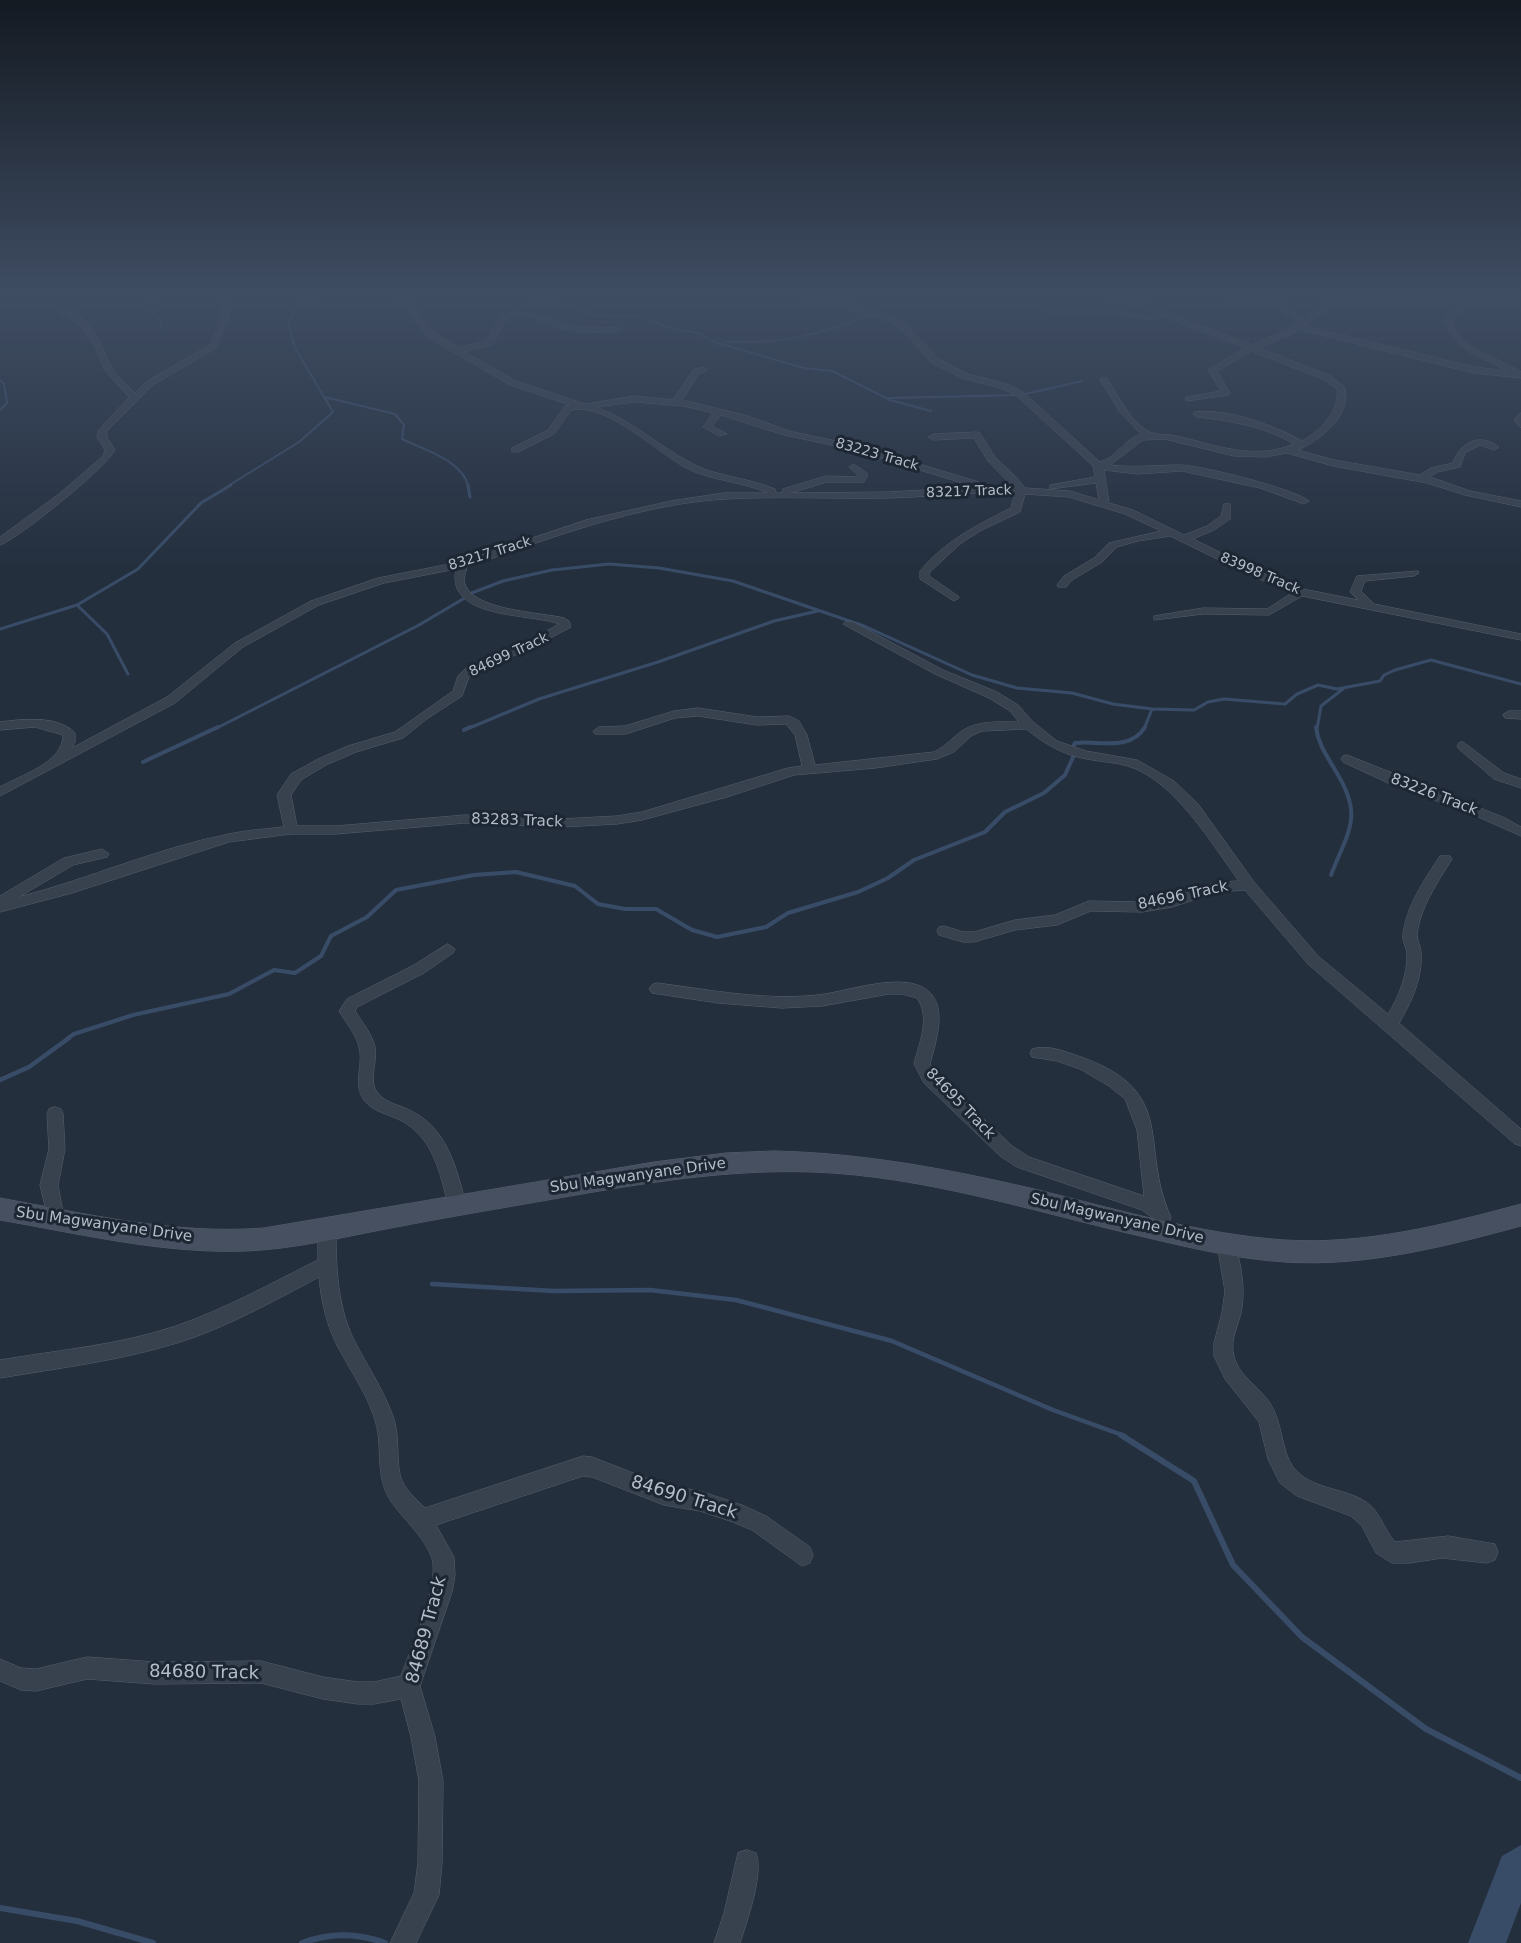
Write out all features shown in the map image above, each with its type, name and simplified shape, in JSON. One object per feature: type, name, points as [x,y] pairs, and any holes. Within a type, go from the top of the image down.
[{"type":"main road","name":"Sbu Magwanyane Drive","points":[[0,1209],[187,1238],[250,1239],[327,1229],[681,1167],[725,1163],[807,1162],[853,1165],[920,1174],[1159,1220],[1226,1244],[1284,1251],[1358,1251],[1433,1240],[1520,1217]]},
{"type":"street","points":[[123,386],[134,397]]},
{"type":"street","points":[[0,542],[62,496],[107,457],[110,450],[102,437],[104,427],[148,386]]},
{"type":"street","points":[[519,386],[584,406]]},
{"type":"street","points":[[676,402],[687,386]]},
{"type":"street","points":[[1003,386],[1020,394],[1098,466],[1137,471],[1182,468],[1257,484],[1304,501]]},
{"type":"street","points":[[1107,386],[1116,404],[1149,436]]},
{"type":"street","points":[[1189,399],[1227,392],[1222,386]]},
{"type":"street","points":[[1098,466],[1112,463],[1135,439],[1149,436],[1235,453],[1287,450],[1302,445],[1318,436],[1330,423],[1341,403],[1341,388],[1338,386]]},
{"type":"street","name":"83223 Track","points":[[584,406],[600,406],[635,399],[676,402],[787,433],[857,448],[991,489]]},
{"type":"street","points":[[514,450],[551,432],[568,408],[584,406]]},
{"type":"street","points":[[600,406],[693,468],[758,485],[776,494],[826,479],[861,480],[862,474],[854,467]]},
{"type":"street","points":[[718,412],[707,427],[722,434]]},
{"type":"street","points":[[1197,414],[1245,420],[1281,433],[1302,445]]},
{"type":"street","points":[[1521,416],[1518,421],[1521,425]]},
{"type":"street","points":[[933,437],[969,434],[978,436],[991,459],[1013,478],[1022,490],[1016,510],[983,525],[956,542],[925,571],[924,577],[954,598]]},
{"type":"street","points":[[1421,479],[1434,470],[1457,465],[1461,452],[1480,441],[1494,447]]},
{"type":"street","points":[[1287,450],[1327,461],[1421,479],[1468,493],[1521,504]]},
{"type":"street","points":[[1098,466],[1104,503]]},
{"type":"street","points":[[723,496],[726,478]]},
{"type":"street","name":"83217 Track","points":[[1034,490],[1100,478]]},
{"type":"street","name":"83217 Track","points":[[0,792],[181,694],[239,645],[300,610],[382,580],[462,565],[586,523],[671,504],[723,496],[890,495],[991,489],[1070,494],[1104,503]]},
{"type":"street","name":"83998 Track","points":[[1104,503],[1129,512],[1300,592],[1521,637]]},
{"type":"street","points":[[1182,538],[1204,532],[1222,520],[1227,514],[1227,506]]},
{"type":"street","points":[[1062,585],[1068,578],[1098,560],[1113,545],[1171,532]]},
{"type":"street","name":"84699 Track","points":[[291,830],[284,795],[296,777],[343,753],[399,735],[424,714],[453,698],[461,690],[464,676],[470,670],[526,647],[560,631],[566,625],[560,620],[501,611],[479,603],[459,583],[459,572],[462,565]]},
{"type":"street","points":[[1371,607],[1355,592],[1361,578],[1414,573]]},
{"type":"street","points":[[1158,618],[1203,611],[1269,612],[1300,592]]},
{"type":"street","points":[[849,624],[939,672],[993,694],[1021,714],[1029,725],[1053,744],[1064,749],[1133,764],[1169,784],[1193,807],[1249,885],[1313,960],[1521,1139]]},
{"type":"street","points":[[599,731],[626,730],[674,715],[698,712],[758,721],[789,720],[795,724],[801,735],[809,768]]},
{"type":"street","points":[[0,726],[34,723],[54,726],[69,733],[69,742],[58,762]]},
{"type":"street","name":"83283 Track","points":[[0,905],[67,890],[207,843],[237,837],[291,830],[336,830],[465,819],[561,823],[617,820],[722,794],[809,768],[875,764],[929,756],[944,752],[967,733],[980,727],[1029,725]]},
{"type":"street","points":[[1463,746],[1499,776],[1520,784]]},
{"type":"street","name":"83226 Track","points":[[1347,759],[1383,776],[1498,819],[1521,832]]},
{"type":"street","points":[[0,905],[69,861],[102,854]]},
{"type":"street","points":[[1390,1024],[1401,1005],[1411,974],[1414,954],[1410,937],[1419,900],[1445,858]]},
{"type":"street","name":"84696 Track","points":[[944,931],[963,937],[974,937],[1015,925],[1057,920],[1089,906],[1142,907],[1172,902],[1217,887],[1249,885]]},
{"type":"street","points":[[448,949],[419,969],[352,1003],[347,1011],[367,1047],[366,1084],[370,1096],[379,1104],[412,1119],[425,1128],[444,1157],[457,1205]]},
{"type":"street","name":"84695 Track","points":[[657,989],[769,1000],[819,1000],[901,987],[917,991],[927,1002],[931,1031],[922,1060],[923,1067],[930,1078],[1006,1151],[1039,1169],[1113,1192],[1159,1220]]},
{"type":"street","points":[[1038,1053],[1058,1055],[1086,1065],[1114,1081],[1132,1095],[1145,1130],[1150,1182],[1159,1220]]},
{"type":"street","points":[[55,1114],[57,1149],[49,1185],[55,1218]]},
{"type":"street","name":"84689 Track","points":[[327,1229],[330,1293],[344,1340],[365,1375],[383,1416],[388,1433],[390,1475],[397,1492],[421,1520],[442,1557],[444,1575],[409,1686],[423,1737],[431,1781],[430,1863],[426,1895],[403,1943]]},
{"type":"street","points":[[1226,1244],[1234,1279],[1233,1306],[1223,1347],[1229,1368],[1268,1417],[1274,1451],[1286,1474],[1307,1492],[1344,1500],[1359,1509],[1372,1522],[1387,1549],[1395,1552],[1442,1547],[1487,1552]]},
{"type":"street","points":[[0,1369],[117,1350],[178,1334],[262,1298],[327,1264]]},
{"type":"street","name":"84690 Track","points":[[421,1520],[583,1466],[592,1467],[664,1495],[700,1501],[735,1512],[759,1523],[802,1555]]},
{"type":"street","name":"84680 Track","points":[[0,1670],[21,1679],[36,1680],[87,1668],[154,1673],[261,1672],[323,1688],[358,1693],[374,1693],[409,1686]]},
{"type":"street","points":[[727,1943],[737,1913],[747,1862]]},
{"type":"waterway","points":[[0,410],[7,403],[4,386]]},
{"type":"waterway","points":[[317,386],[324,397]]},
{"type":"waterway","points":[[861,386],[890,400],[931,411]]},
{"type":"waterway","points":[[889,398],[1021,395],[1062,386]]},
{"type":"waterway","points":[[228,486],[299,442],[333,412],[324,397]]},
{"type":"waterway","points":[[324,397],[395,414],[404,425],[402,439],[450,463],[465,477],[468,486]]},
{"type":"waterway","points":[[77,605],[138,569],[201,503],[231,485]]},
{"type":"waterway","points":[[468,485],[470,497]]},
{"type":"waterway","points":[[469,594],[503,581],[552,570],[609,564],[659,568],[733,581],[864,626],[972,675],[1017,688],[1072,693],[1113,704],[1152,709]]},
{"type":"waterway","points":[[215,729],[419,625],[463,599]]},
{"type":"waterway","points":[[0,629],[77,605]]},
{"type":"waterway","points":[[77,605],[107,634],[128,674]]},
{"type":"waterway","points":[[467,729],[539,699],[658,662],[774,621],[818,611]]},
{"type":"waterway","points":[[1152,709],[1194,710],[1208,702],[1224,699],[1285,704],[1297,694],[1318,685],[1337,689],[1380,681],[1384,675],[1395,670],[1431,660],[1521,684]]},
{"type":"waterway","points":[[1317,729],[1321,706],[1343,689]]},
{"type":"waterway","points":[[1145,728],[1152,709]]},
{"type":"waterway","points":[[143,762],[218,727]]},
{"type":"waterway","points":[[464,730],[470,727]]},
{"type":"waterway","points":[[1316,727],[1323,750],[1344,786],[1351,811],[1348,834],[1331,875]]},
{"type":"waterway","points":[[1072,749],[1075,743],[1113,743],[1131,740],[1145,728]]},
{"type":"waterway","points":[[67,1039],[74,1034],[133,1015],[229,994],[274,970],[295,973],[321,956],[331,936],[367,917],[396,890],[474,875],[516,872],[575,886],[598,904],[625,909],[656,909],[692,930],[717,937],[766,927],[788,913],[858,892],[888,878],[914,860],[985,832],[1005,812],[1044,793],[1065,775],[1074,755]]},
{"type":"waterway","points":[[0,1080],[29,1067],[69,1038]]},
{"type":"waterway","points":[[432,1284],[554,1291],[650,1290],[736,1300],[892,1341],[1053,1410],[1125,1436]]},
{"type":"waterway","points":[[1121,1435],[1194,1481],[1233,1565],[1302,1637],[1426,1729],[1521,1778]]},
{"type":"waterway","points":[[1487,1943],[1515,1869],[1521,1864]]},
{"type":"waterway","points":[[0,1908],[77,1921],[153,1943]]},
{"type":"waterway","points":[[302,1943],[333,1936],[364,1937],[385,1943]]}]
